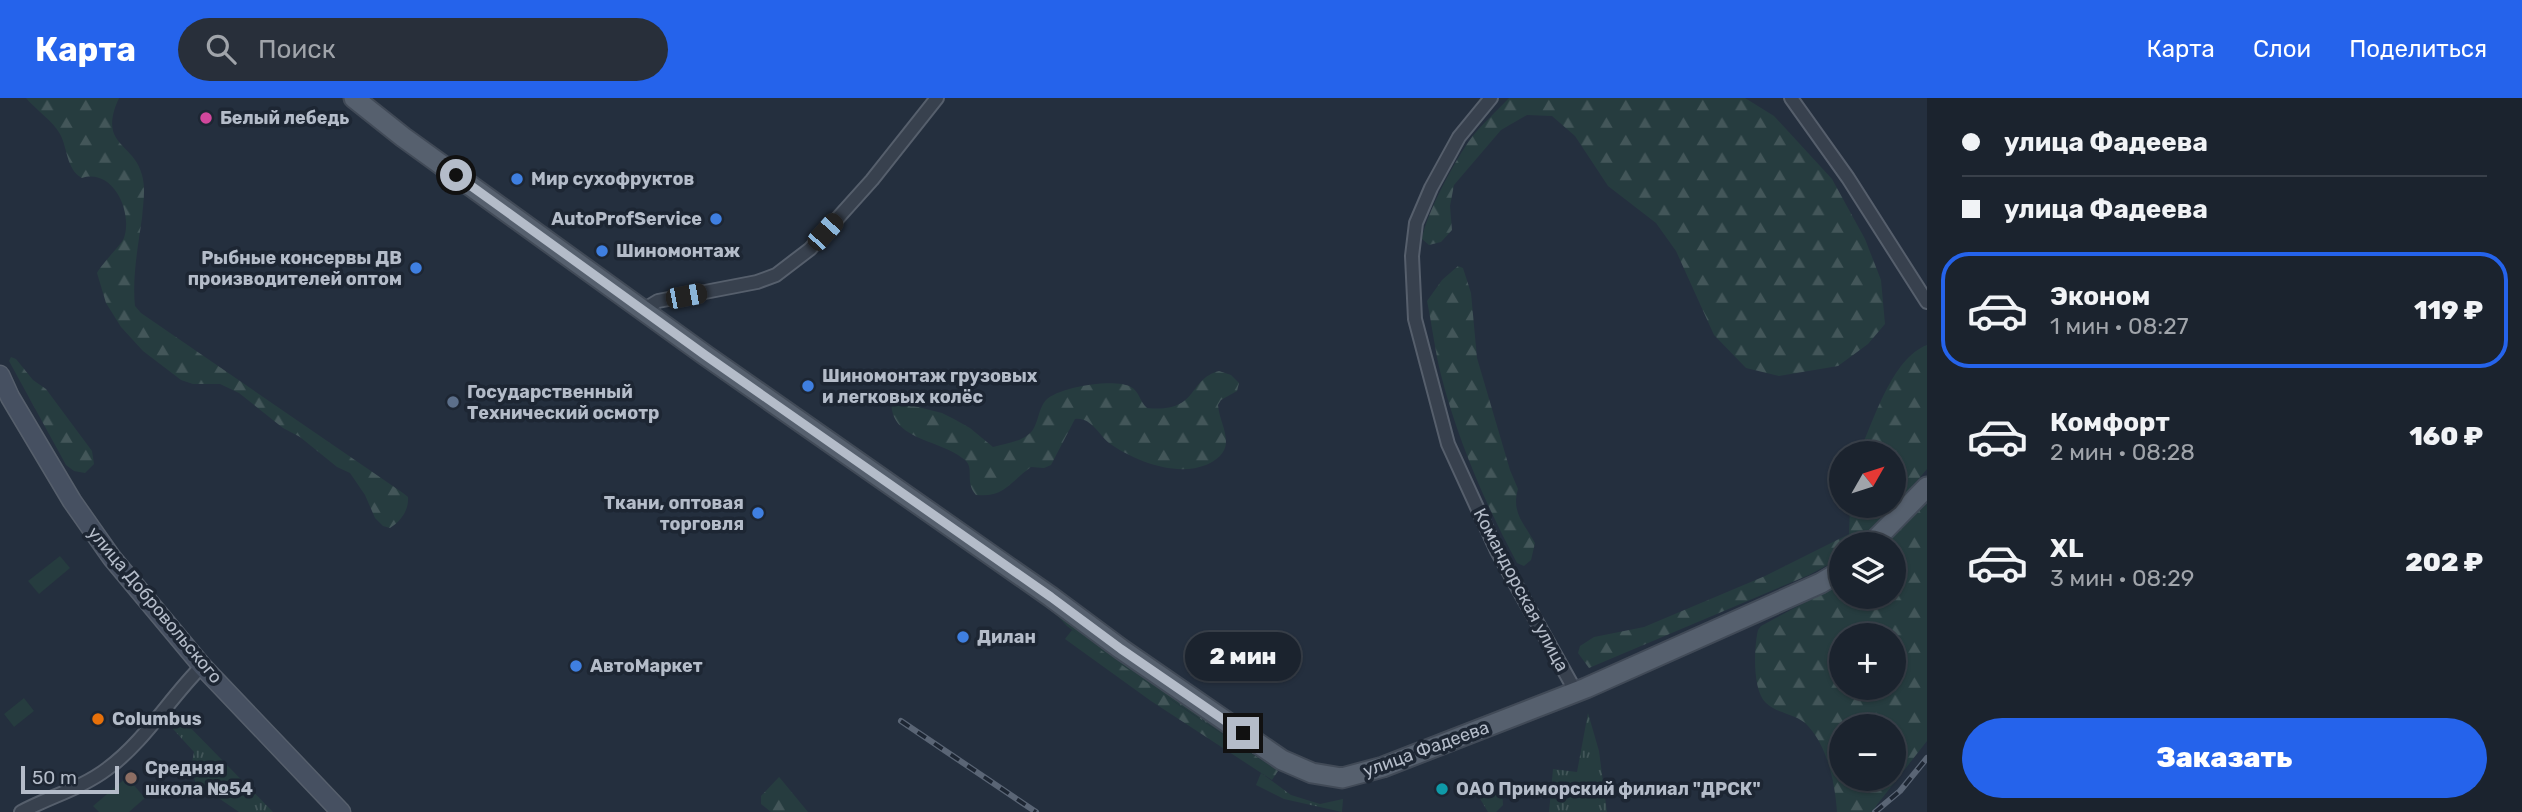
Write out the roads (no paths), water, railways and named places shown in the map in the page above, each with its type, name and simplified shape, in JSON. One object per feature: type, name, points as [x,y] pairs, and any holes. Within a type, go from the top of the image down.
[{"type":"main road","name":"улица Фадеева","points":[[354,98],[403,137],[643,310],[1121,649],[1272,753],[1298,767],[1334,777],[1383,767],[1576,692],[1829,578]]},
{"type":"main road","name":"улица Добровольского","points":[[0,375],[10,397],[89,528],[120,569],[202,666],[341,812]]},
{"type":"main road","points":[[1883,532],[1927,487]]},
{"type":"street","name":"Командорская улица","points":[[1492,98],[1460,137],[1431,188],[1416,223],[1412,256],[1415,319],[1448,444],[1497,551],[1576,692]]},
{"type":"street","points":[[1791,98],[1848,178],[1927,302]]},
{"type":"street","points":[[643,310],[658,301],[757,282],[776,275],[810,249],[872,180],[932,101]]},
{"type":"street","points":[[21,812],[76,787],[107,769],[141,738],[202,666]]},
{"type":"railway","points":[[901,721],[1036,812]]},
{"type":"railway","points":[[1875,812],[1900,791],[1927,758]]},
{"type":"place","name":"Белый лебедь","points":[[206,118]]},
{"type":"place","name":"Мир сухофруктов","points":[[517,179]]},
{"type":"place","name":"AutoProfService","points":[[716,219]]},
{"type":"place","name":"Шиномонтаж","points":[[602,251]]},
{"type":"place","name":"Рыбные консервы ДВ производителей оптом","points":[[416,268]]},
{"type":"place","name":"Шиномонтаж грузовых и легковых колёс","points":[[808,386]]},
{"type":"place","name":"Государственный Технический осмотр","points":[[453,402]]},
{"type":"place","name":"Ткани, оптовая торговля","points":[[758,513]]},
{"type":"place","name":"Дилан","points":[[963,637]]},
{"type":"place","name":"АвтоМаркет","points":[[576,666]]},
{"type":"place","name":"Columbus","points":[[98,719]]},
{"type":"place","name":"Средняя школа №54","points":[[131,778]]},
{"type":"place","name":"ОАО Приморский филиал \"ДРСК\"","points":[[1442,789]]}]
